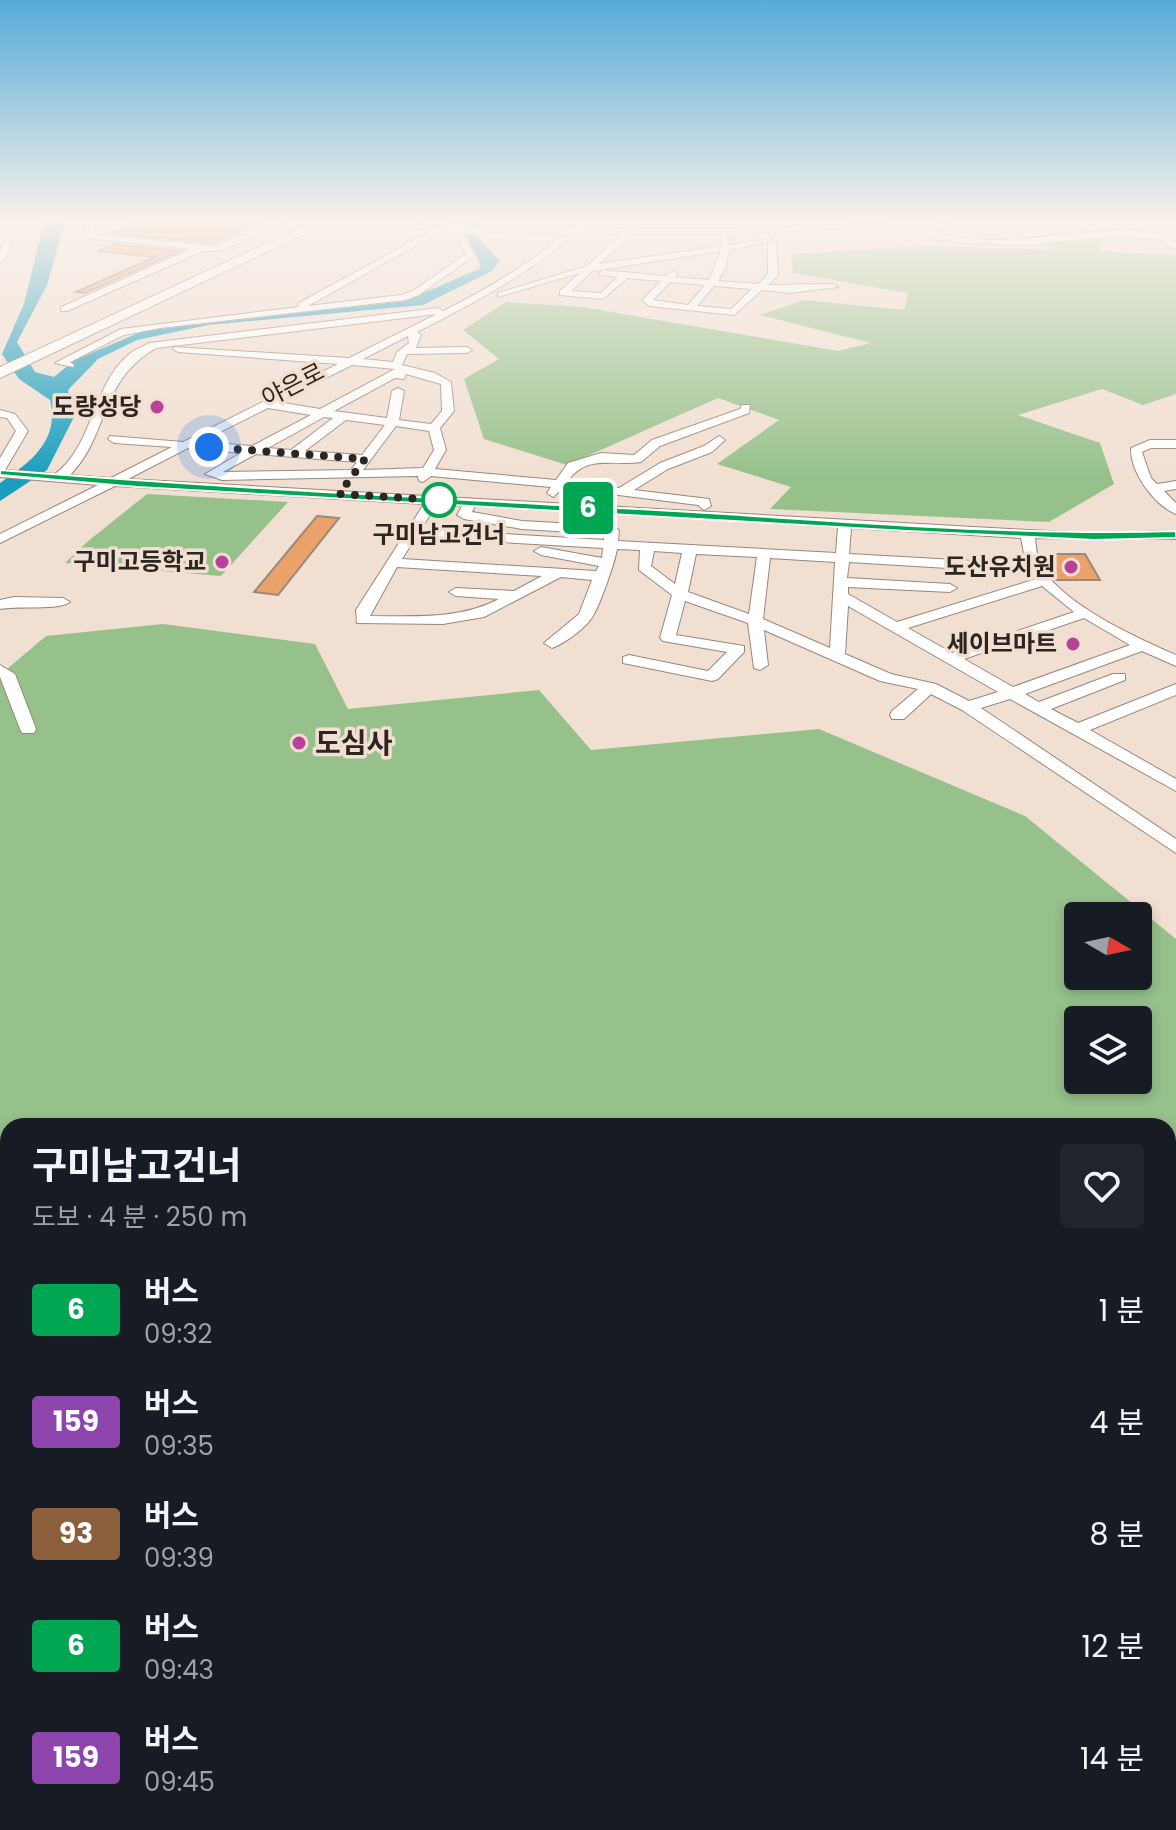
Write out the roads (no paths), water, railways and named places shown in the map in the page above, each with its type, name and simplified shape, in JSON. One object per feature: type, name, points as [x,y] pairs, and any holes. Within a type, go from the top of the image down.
[{"type":"highway","points":[[0,363],[49,345],[133,306]]},
{"type":"highway","points":[[0,373],[49,345]]},
{"type":"street","points":[[64,309],[70,306]]},
{"type":"street","points":[[294,309],[299,306]]},
{"type":"street","points":[[69,365],[60,363],[121,332],[206,318],[326,306]]},
{"type":"street","name":"야은로","points":[[0,539],[449,306]]},
{"type":"street","name":"야은로","points":[[0,533],[148,465],[345,361],[460,306]]},
{"type":"street","points":[[675,306],[732,312],[739,306]]},
{"type":"street","points":[[57,478],[68,470],[86,441],[109,387],[131,358],[151,347],[174,340],[440,311]]},
{"type":"street","points":[[192,487],[372,387],[414,344],[416,335],[406,333]]},
{"type":"street","points":[[151,347],[345,361],[432,371],[446,382],[448,411],[434,428]]},
{"type":"street","points":[[404,351],[467,350]]},
{"type":"street","points":[[339,494],[392,424],[398,391],[394,366]]},
{"type":"street","points":[[355,395],[394,366]]},
{"type":"street","points":[[372,387],[398,391]]},
{"type":"street","points":[[267,404],[434,428]]},
{"type":"street","points":[[544,506],[572,466],[601,457],[637,459],[656,443],[745,411],[746,407]]},
{"type":"street","points":[[0,413],[11,416],[14,428],[22,431],[0,470],[57,478],[703,514],[845,525],[1094,537],[1176,535]]},
{"type":"street","points":[[293,454],[342,417]]},
{"type":"street","points":[[376,496],[395,484],[425,478],[440,450],[434,428]]},
{"type":"street","points":[[114,439],[365,459]]},
{"type":"street","points":[[623,491],[664,466],[708,449],[719,440]]},
{"type":"street","points":[[1176,444],[1150,444],[1137,448],[1145,479],[1176,510]]},
{"type":"street","points":[[395,474],[408,456]]},
{"type":"street","points":[[148,465],[146,474],[159,485]]},
{"type":"street","points":[[208,476],[429,472],[486,475],[704,502],[703,514]]},
{"type":"street","points":[[1152,489],[1176,485]]},
{"type":"street","points":[[742,517],[746,499]]},
{"type":"street","points":[[433,500],[363,610],[362,620],[443,620],[484,613],[559,573]]},
{"type":"street","points":[[471,502],[464,515],[611,537],[648,547],[1035,569]]},
{"type":"street","points":[[552,643],[586,616],[604,570],[619,510]]},
{"type":"street","points":[[837,656],[845,525]]},
{"type":"street","points":[[412,533],[514,539],[611,537]]},
{"type":"street","points":[[1027,534],[1035,569],[1046,580],[1085,613],[1141,646],[1176,661]]},
{"type":"street","points":[[514,539],[522,548],[604,570]]},
{"type":"street","points":[[648,547],[644,567],[680,594],[755,621],[886,678],[930,687],[968,707],[1170,838]]},
{"type":"street","points":[[690,549],[668,638],[739,649],[759,659],[755,621],[764,553]]},
{"type":"street","points":[[395,563],[559,573],[604,570]]},
{"type":"street","points":[[443,620],[465,568]]},
{"type":"street","points":[[895,627],[1046,580]]},
{"type":"street","points":[[840,589],[950,588]]},
{"type":"street","points":[[840,589],[895,627],[1176,786]]},
{"type":"street","points":[[456,592],[517,596]]},
{"type":"street","points":[[0,605],[14,601],[63,602]]},
{"type":"street","points":[[952,658],[1085,613]]},
{"type":"street","points":[[968,707],[1141,646]]},
{"type":"street","points":[[629,660],[712,676],[739,649]]},
{"type":"street","points":[[0,670],[7,674],[28,729]]},
{"type":"street","points":[[1038,708],[1119,677]]},
{"type":"street","points":[[898,715],[930,687]]},
{"type":"street","points":[[1078,729],[1176,689]]},
{"type":"water","points":[[23,306],[36,306],[17,342],[35,372],[54,377],[75,360],[143,331],[358,306],[408,306],[208,325],[137,340],[98,359],[68,390],[75,415],[47,470],[0,501],[0,483],[40,449],[51,427],[52,414],[50,400],[19,379],[2,354]]},
{"type":"place","name":"도량성당","points":[[157,407]]},
{"type":"place","name":"구미남고건너","points":[[439,500]]},
{"type":"place","name":"구미고등학교","points":[[222,562]]},
{"type":"place","name":"도산유치원","points":[[1071,567]]},
{"type":"place","name":"세이브마트","points":[[1073,644]]},
{"type":"place","name":"도심사","points":[[299,743]]}]
